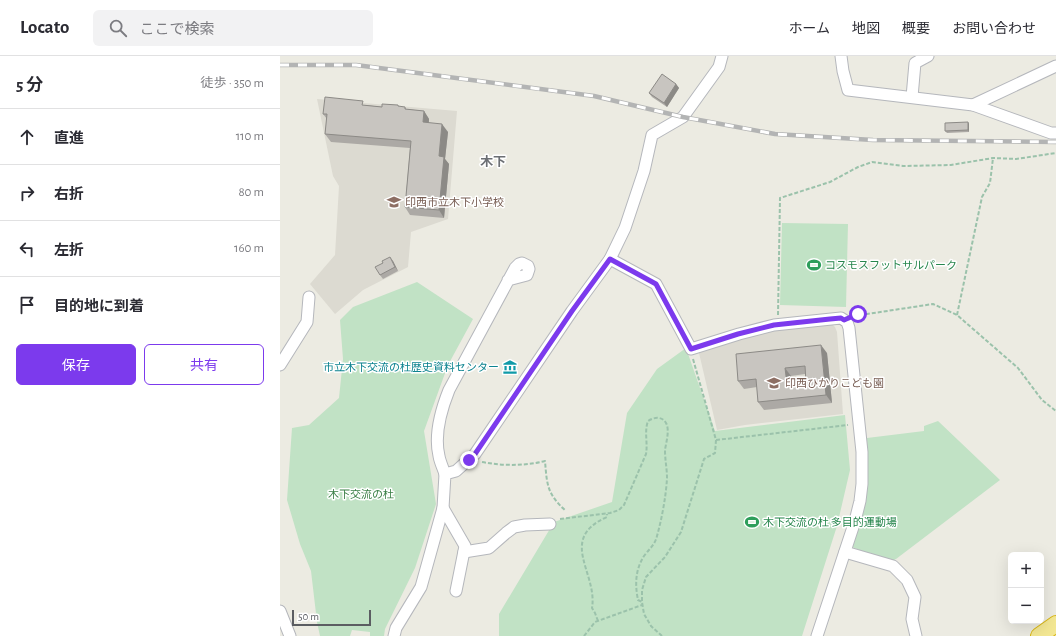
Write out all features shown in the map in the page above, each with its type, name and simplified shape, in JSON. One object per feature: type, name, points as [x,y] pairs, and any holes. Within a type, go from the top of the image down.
[{"type":"highway","points":[[1039,636],[1056,624]]},
{"type":"street","points":[[445,474],[456,471],[475,454],[572,311],[610,259],[625,228],[644,171],[652,134],[683,117],[719,67],[722,56]]},
{"type":"street","points":[[841,56],[848,90],[973,106],[1054,134]]},
{"type":"street","points":[[912,97],[914,63],[928,56]]},
{"type":"street","points":[[973,106],[1056,66]]},
{"type":"street","points":[[610,259],[656,284],[691,349],[738,334],[774,325],[841,318],[847,322],[849,328],[863,467],[862,490],[856,521],[817,636]]},
{"type":"street","points":[[394,636],[396,628],[421,587],[443,508],[445,474],[438,455],[438,431],[441,410],[449,390],[508,280]]},
{"type":"street","points":[[280,365],[307,322],[309,296]]},
{"type":"street","points":[[443,508],[466,546],[456,591]]},
{"type":"street","points":[[464,552],[489,548],[514,527],[550,524]]},
{"type":"street","points":[[845,552],[893,566],[907,580],[915,597],[912,619],[916,636]]},
{"type":"street","points":[[280,611],[290,636]]},
{"type":"path","points":[[778,316],[780,198],[830,182],[858,167],[872,162],[903,166],[951,165],[993,158],[1016,159],[1056,153]]},
{"type":"path","points":[[957,315],[982,197],[990,182],[993,158]]},
{"type":"path","points":[[844,320],[858,314],[933,304],[957,315],[1018,368],[1042,400],[1056,411]]},
{"type":"path","points":[[662,636],[651,626],[644,614],[642,590],[646,577],[665,557],[681,532],[704,459],[715,453],[716,440],[691,349]]},
{"type":"path","points":[[550,524],[557,520],[607,514],[619,510],[624,505],[646,454],[646,426],[648,421],[652,418],[662,418],[668,426],[665,456],[667,478],[657,538],[653,546],[644,556],[639,566],[636,578],[638,600],[642,604]]},
{"type":"path","points":[[716,440],[859,423]]},
{"type":"path","points":[[469,460],[510,466],[528,465],[545,461],[549,488],[555,501],[566,511]]},
{"type":"path","points":[[598,620],[592,608],[593,598],[582,553],[582,543],[583,536],[588,530],[593,525],[607,517],[607,514]]},
{"type":"path","points":[[584,636],[594,622],[642,604]]},
{"type":"shaded area","name":"印西市立木下小学校","points":[[317,99],[457,111],[448,219],[411,232],[408,267],[363,290],[335,314],[310,284],[335,255],[339,186],[333,176]]},
{"type":"shaded area","name":"印西ひかりこども園","points":[[832,324],[837,332],[843,414],[745,425],[717,430],[699,353],[737,340],[788,327]]},
{"type":"green space","name":"コスモスフットサルパーク","points":[[782,223],[848,224],[846,307],[780,305]]},
{"type":"green space","name":"木下交流の杜","points":[[417,282],[473,319],[448,365],[424,431],[436,504],[415,568],[385,629],[384,636],[370,636],[370,632],[352,630],[350,636],[320,636],[311,571],[300,544],[287,500],[292,428],[309,425],[339,398],[343,359],[340,320],[353,307]]},
{"type":"green space","points":[[686,348],[715,431],[845,415],[850,470],[837,526],[802,636],[499,636],[499,614],[554,522],[612,502],[627,413],[657,369]]},
{"type":"green space","points":[[938,421],[1000,480],[896,559],[889,562],[852,547],[866,500],[868,468],[867,438],[924,431],[924,426]]},
{"type":"building","points":[[662,74],[676,84],[664,103],[649,93]]},
{"type":"building","points":[[325,97],[363,101],[362,105],[382,107],[382,104],[398,105],[405,107],[405,109],[424,111],[423,122],[442,124],[439,156],[444,157],[439,210],[405,207],[411,141],[325,134],[327,114],[323,114]]},
{"type":"building","points":[[968,122],[968,130],[945,131],[945,123]]},
{"type":"building","points":[[390,257],[395,267],[380,275],[375,267]]},
{"type":"building","points":[[821,345],[826,395],[758,402],[756,379],[738,381],[736,354]],"holes":[[[805,366],[806,382],[787,384],[785,368]]]},
{"type":"railway","points":[[280,65],[356,65],[594,96],[683,117],[775,134],[873,140],[1056,142]]},
{"type":"place","name":"印西市立木下小学校","points":[[394,202]]},
{"type":"place","name":"コスモスフットサルパーク","points":[[814,265]]},
{"type":"place","name":"市立木下交流の杜歴史資料センター","points":[[510,367]]},
{"type":"place","name":"印西ひかりこども園","points":[[774,383]]},
{"type":"place","name":"木下交流の杜 多目的運動場","points":[[752,522]]},
{"type":"district","name":"木下","points":[[493,161]]},
{"type":"route","points":[[469,460],[475,454],[572,311],[610,259],[656,284],[691,349],[738,334],[774,325],[841,318],[844,320],[858,314]]}]
